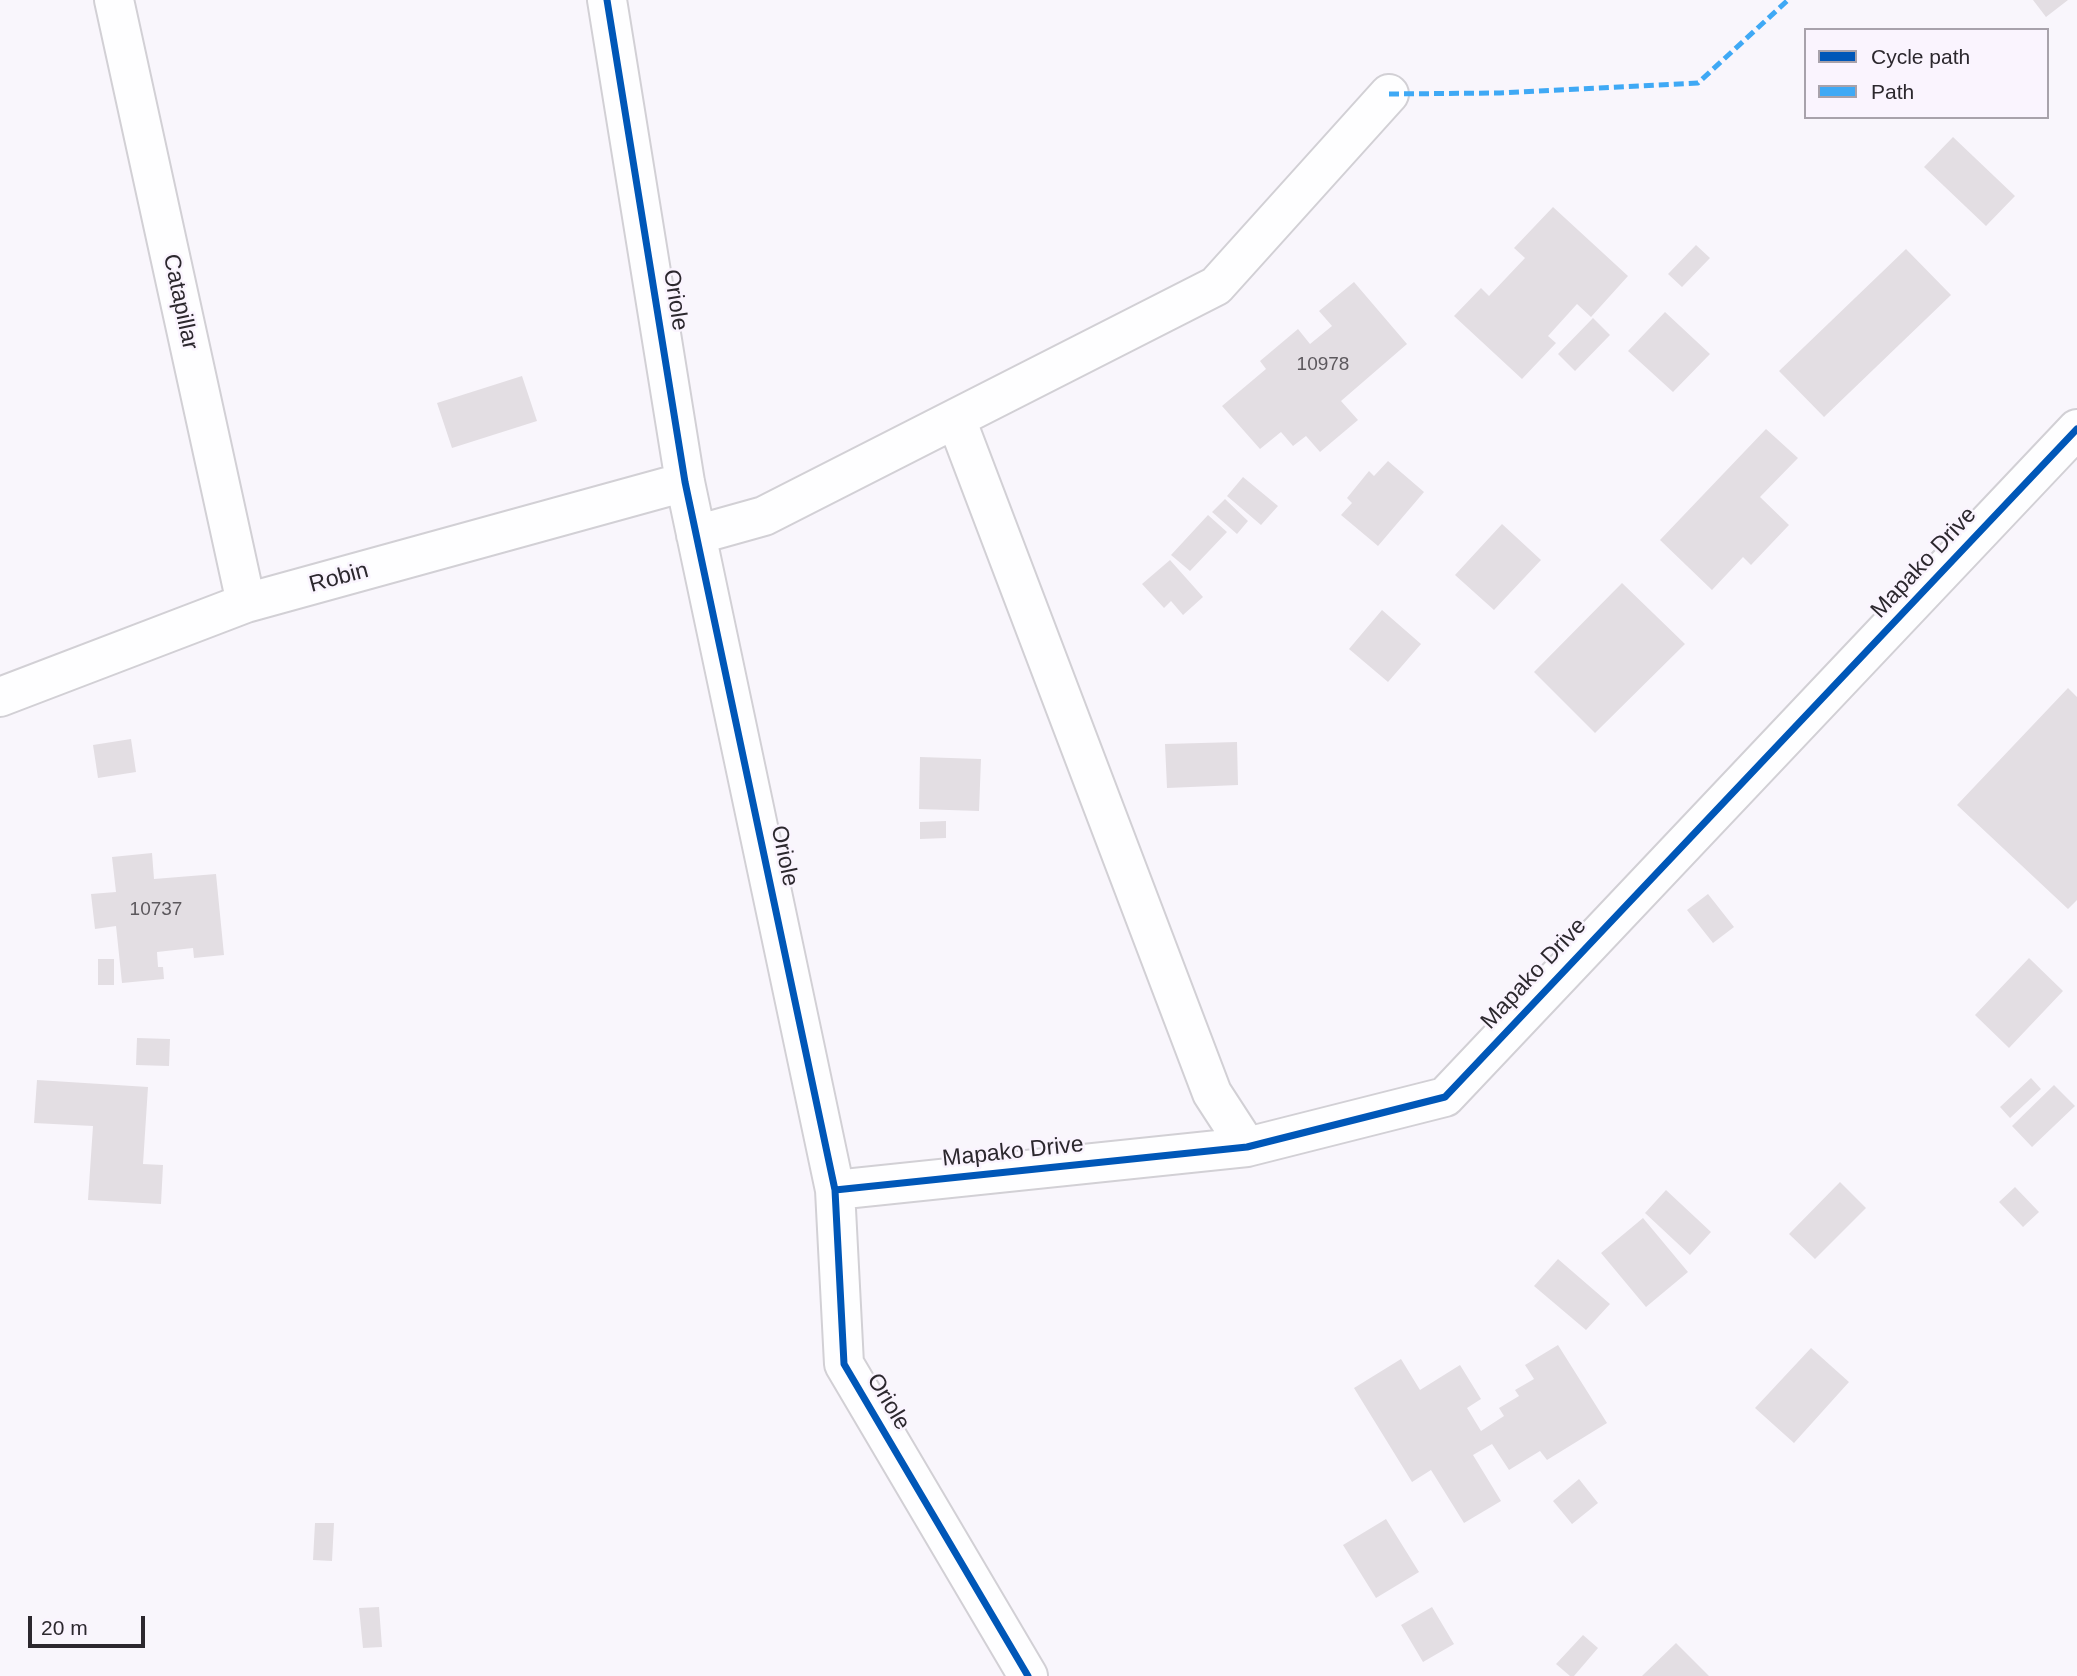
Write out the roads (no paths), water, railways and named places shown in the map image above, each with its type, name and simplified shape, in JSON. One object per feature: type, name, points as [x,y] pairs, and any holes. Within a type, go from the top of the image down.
[{"type":"street","name":"Catapillar","points":[[114,0],[246,603]]},
{"type":"street","name":"Oriole","points":[[607,0],[685,482],[835,1190],[844,1364],[1028,1676]]},
{"type":"street","points":[[696,535],[764,516],[1216,286],[1389,94]]},
{"type":"street","points":[[956,419],[1212,1093],[1247,1147]]},
{"type":"street","name":"Mapako Drive","points":[[835,1190],[1247,1147],[1445,1097],[2077,429]]},
{"type":"street","name":"Robin","points":[[0,697],[246,603],[685,482]]}]
